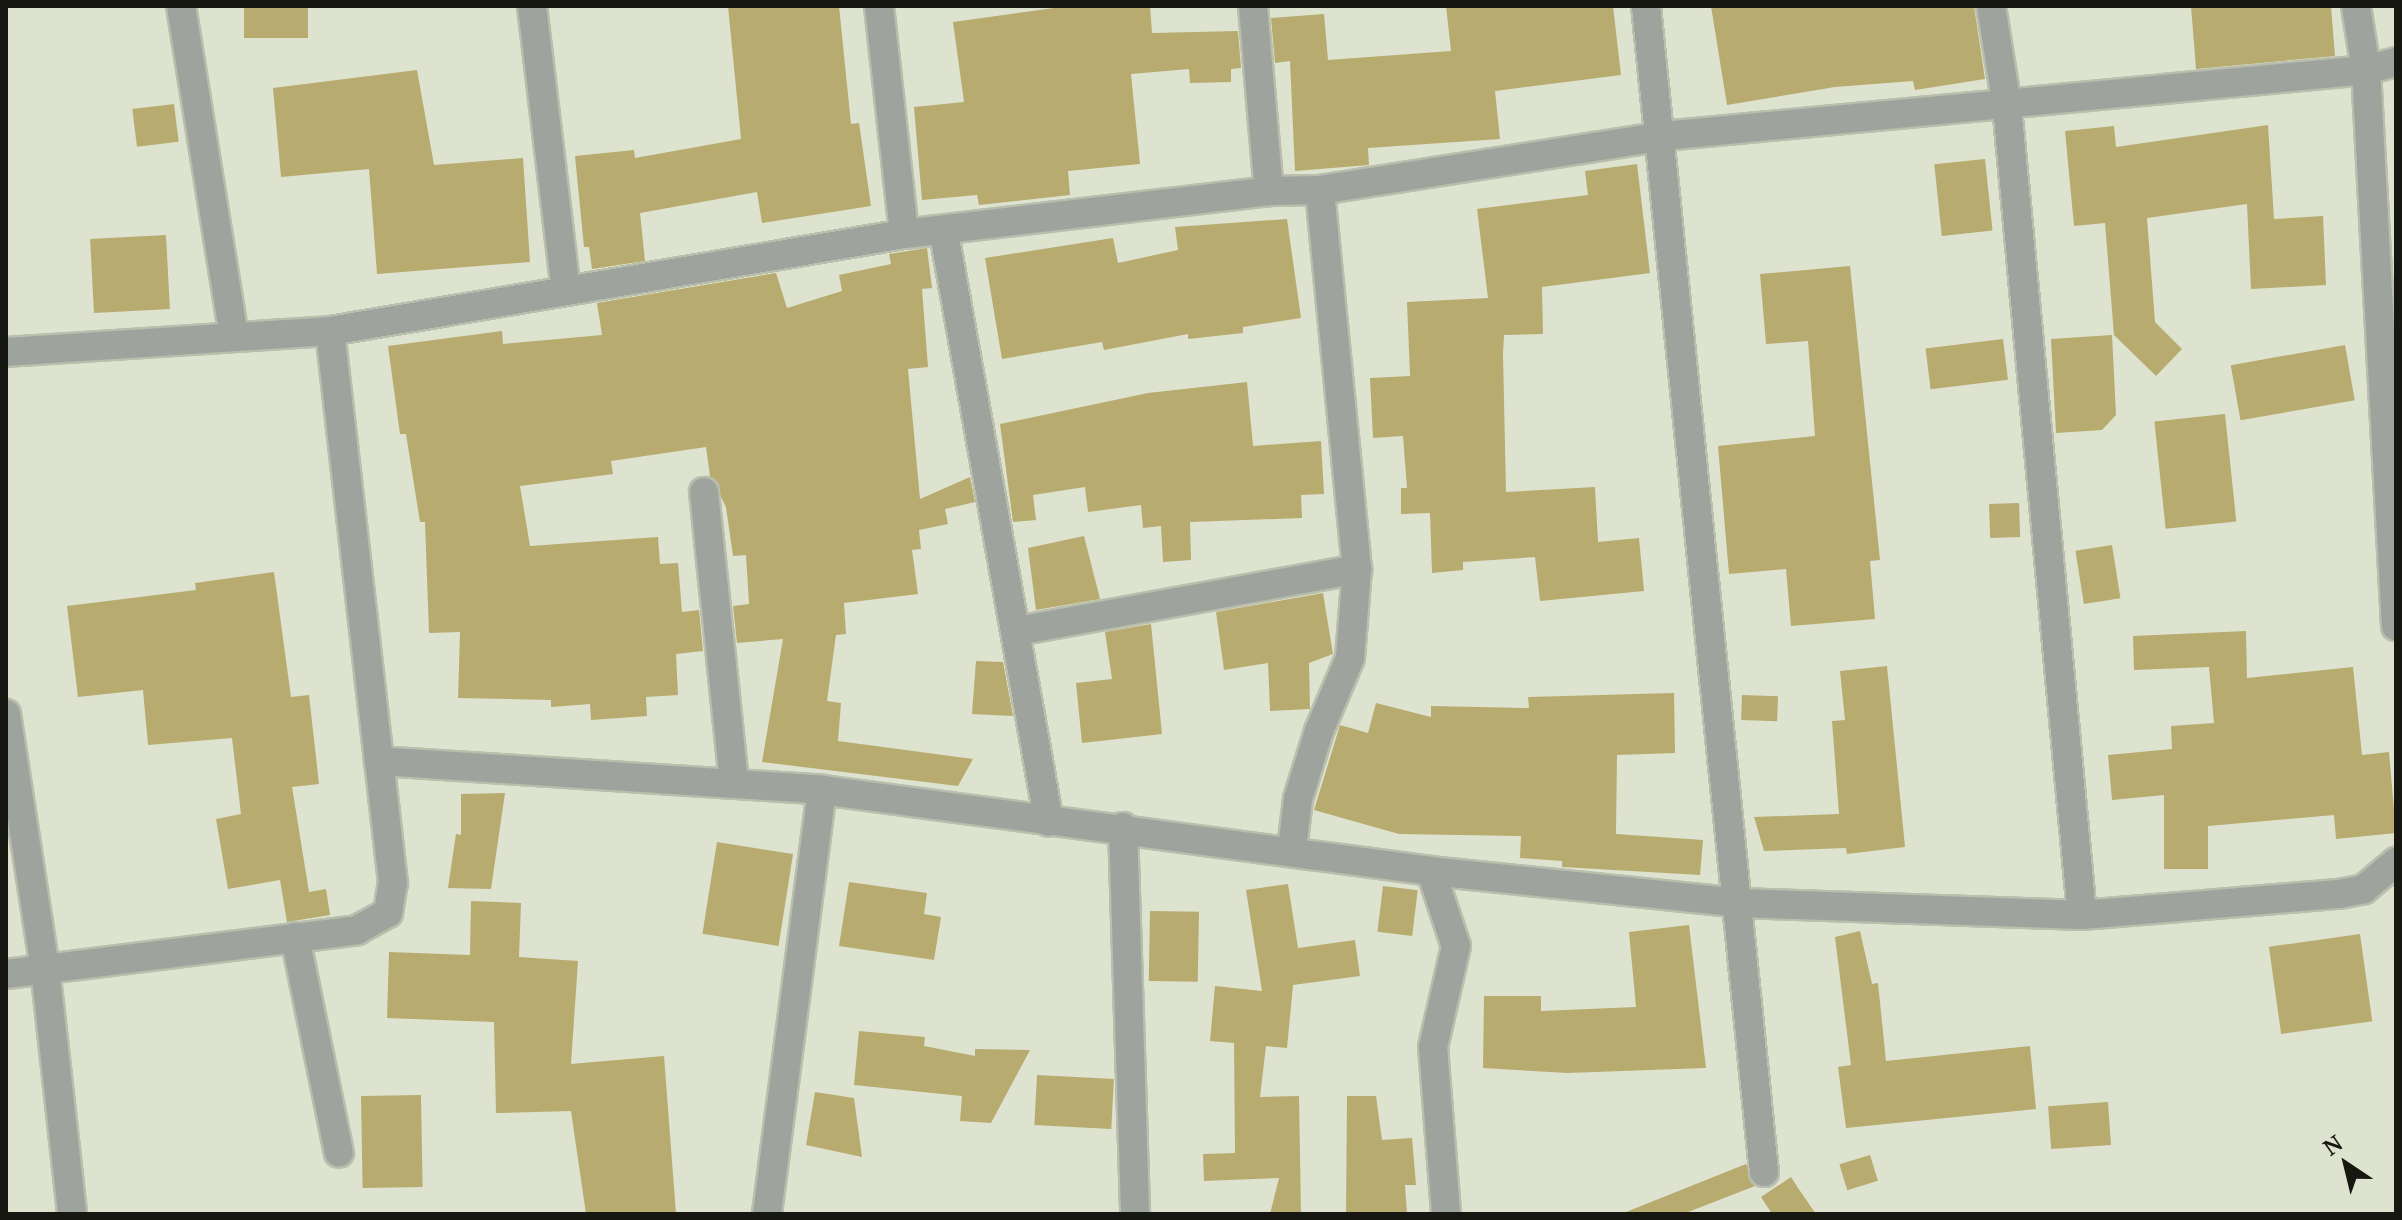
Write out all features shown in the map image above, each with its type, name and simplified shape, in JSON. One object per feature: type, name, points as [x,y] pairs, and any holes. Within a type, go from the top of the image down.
[{"type":"street","points":[[181,6],[234,336]]},
{"type":"street","points":[[532,6],[566,290]]},
{"type":"street","points":[[879,6],[904,234]]},
{"type":"street","points":[[1253,6],[1269,191]]},
{"type":"street","points":[[1646,6],[1663,136],[1764,1172]]},
{"type":"street","points":[[1991,6],[2007,106],[2082,915]]},
{"type":"street","points":[[2356,6],[2366,70],[2396,626]]},
{"type":"street","points":[[6,352],[330,331],[904,234],[944,233],[1269,191],[1320,190],[1663,136],[2366,70],[2396,62]]},
{"type":"street","points":[[1292,849],[1298,799],[1350,658],[1357,569],[1320,190]]},
{"type":"street","points":[[944,233],[1049,822]]},
{"type":"street","points":[[6,974],[357,930],[388,913],[393,883],[330,331]]},
{"type":"street","points":[[704,492],[734,781]]},
{"type":"street","points":[[1017,631],[1357,569]]},
{"type":"street","points":[[6,714],[45,968],[72,1214]]},
{"type":"street","points":[[379,761],[734,781],[822,790],[1049,822],[1123,827],[1292,849],[1431,871],[1740,903],[2082,915],[2339,894],[2364,889],[2396,862]]},
{"type":"street","points":[[767,1214],[822,790]]},
{"type":"street","points":[[1123,827],[1135,1214]]},
{"type":"street","points":[[1431,871],[1456,946],[1433,1047],[1446,1214]]},
{"type":"street","points":[[295,937],[339,1153]]},
{"type":"building","points":[[244,6],[308,6],[308,38],[244,38]]},
{"type":"building","points":[[728,6],[839,6],[851,124],[859,123],[871,206],[762,223],[757,192],[640,213],[645,261],[592,269],[589,247],[584,247],[575,156],[634,150],[635,158],[741,139]]},
{"type":"building","points":[[1068,6],[1150,6],[1152,33],[1238,31],[1241,68],[1231,69],[1231,82],[1190,83],[1189,69],[1131,74],[1140,164],[1068,171],[1070,195],[979,205],[977,195],[922,200],[914,107],[964,102],[953,22]]},
{"type":"building","points":[[1446,6],[1613,6],[1621,75],[1495,91],[1500,139],[1368,148],[1369,165],[1295,171],[1290,61],[1275,63],[1271,18],[1324,14],[1328,60],[1451,51]]},
{"type":"building","points":[[1711,6],[1974,6],[1985,79],[1915,90],[1913,81],[1835,87],[1727,105]]},
{"type":"building","points":[[2191,6],[2331,6],[2335,56],[2196,69]]},
{"type":"building","points":[[417,70],[434,165],[523,158],[530,262],[377,274],[369,169],[281,177],[273,88]]},
{"type":"building","points":[[174,104],[179,142],[137,147],[132,109]]},
{"type":"building","points":[[2268,125],[2274,219],[2323,216],[2326,285],[2251,289],[2247,204],[2147,218],[2155,322],[2182,349],[2156,376],[2114,335],[2105,223],[2074,226],[2065,131],[2114,126],[2116,147]]},
{"type":"building","points":[[1985,159],[1993,231],[1942,236],[1934,164]]},
{"type":"building","points":[[1637,164],[1650,273],[1542,287],[1543,334],[1504,335],[1503,354],[1506,492],[1595,487],[1598,542],[1639,538],[1644,591],[1540,601],[1535,557],[1463,562],[1463,570],[1432,573],[1430,513],[1401,514],[1401,488],[1407,488],[1403,436],[1373,438],[1370,378],[1410,376],[1407,302],[1488,298],[1477,209],[1588,195],[1585,171]]},
{"type":"building","points":[[1287,219],[1301,318],[1243,327],[1243,333],[1188,339],[1188,334],[1104,350],[1102,342],[1002,359],[985,258],[1113,238],[1118,263],[1178,250],[1175,227]]},
{"type":"building","points":[[166,235],[170,309],[94,313],[90,239]]},
{"type":"building","points":[[927,248],[932,288],[922,289],[928,367],[908,369],[920,499],[970,477],[975,502],[945,509],[948,524],[919,530],[921,549],[912,550],[918,594],[844,603],[846,634],[836,635],[827,701],[841,703],[838,741],[973,759],[958,786],[762,762],[783,639],[737,643],[733,606],[749,604],[746,555],[733,556],[726,507],[710,476],[706,447],[611,461],[613,474],[520,486],[530,546],[658,537],[660,564],[678,563],[682,612],[699,610],[703,651],[676,654],[678,695],[646,697],[647,716],[591,720],[590,704],[551,707],[551,700],[458,698],[460,632],[429,633],[425,522],[420,522],[406,434],[400,434],[388,346],[502,331],[503,344],[602,335],[597,303],[776,273],[787,308],[842,291],[839,275],[891,264],[889,254]]},
{"type":"building","points":[[1850,266],[1880,560],[1870,561],[1875,619],[1791,626],[1786,569],[1729,574],[1718,446],[1815,436],[1808,341],[1766,344],[1760,274]]},
{"type":"building","points":[[2112,335],[2116,415],[2102,430],[2056,433],[2051,339]]},
{"type":"building","points":[[2003,339],[2008,380],[1931,389],[1926,349]]},
{"type":"building","points":[[2345,345],[2355,400],[2240,420],[2231,365]]},
{"type":"building","points":[[1247,382],[1253,446],[1321,441],[1324,494],[1301,495],[1302,518],[1190,522],[1191,560],[1163,562],[1161,526],[1143,528],[1141,505],[1088,512],[1085,487],[1033,495],[1036,520],[1013,522],[1000,424],[1148,393]]},
{"type":"building","points":[[2225,414],[2236,521],[2166,529],[2154,421]]},
{"type":"building","points":[[2019,503],[2020,537],[1990,538],[1989,504]]},
{"type":"building","points":[[1084,536],[1100,599],[1036,610],[1028,548]]},
{"type":"building","points":[[2112,545],[2120,598],[2084,604],[2075,551]]},
{"type":"building","points":[[274,572],[291,697],[309,695],[319,784],[292,787],[309,892],[326,889],[330,915],[287,922],[280,880],[228,889],[216,819],[241,814],[232,738],[148,745],[143,690],[78,697],[67,606],[196,590],[195,583]]},
{"type":"building","points":[[1323,593],[1333,654],[1309,663],[1310,709],[1270,711],[1268,663],[1224,670],[1216,612]]},
{"type":"building","points":[[1151,624],[1162,734],[1082,743],[1076,683],[1112,679],[1105,632]]},
{"type":"building","points":[[2246,631],[2247,678],[2353,667],[2362,755],[2389,752],[2396,833],[2336,839],[2334,815],[2208,826],[2208,869],[2164,869],[2164,795],[2112,800],[2108,755],[2172,749],[2171,726],[2214,723],[2209,667],[2134,670],[2133,636]]},
{"type":"building","points":[[976,661],[1003,662],[1013,716],[972,714]]},
{"type":"building","points":[[1887,666],[1905,847],[1847,854],[1846,848],[1764,851],[1754,817],[1839,814],[1832,721],[1845,720],[1840,671]]},
{"type":"building","points":[[1674,693],[1675,753],[1617,755],[1616,834],[1703,840],[1700,875],[1562,867],[1562,861],[1520,858],[1521,836],[1399,834],[1314,810],[1340,725],[1368,733],[1376,703],[1431,717],[1431,706],[1529,708],[1528,697]]},
{"type":"building","points":[[1742,695],[1778,696],[1777,721],[1741,720]]},
{"type":"building","points":[[505,793],[491,889],[448,888],[456,834],[461,835],[461,794]]},
{"type":"building","points":[[717,842],[793,854],[779,946],[702,934]]},
{"type":"building","points":[[849,882],[927,893],[924,914],[941,917],[934,960],[839,946]]},
{"type":"building","points":[[1288,884],[1298,948],[1355,940],[1360,976],[1293,985],[1287,1048],[1266,1046],[1260,1097],[1299,1096],[1301,1214],[1270,1214],[1279,1178],[1204,1181],[1203,1154],[1235,1153],[1234,1043],[1210,1041],[1215,986],[1262,991],[1246,890]]},
{"type":"building","points":[[1383,886],[1418,890],[1412,936],[1377,932]]},
{"type":"building","points":[[471,901],[521,903],[519,957],[578,961],[571,1064],[664,1056],[676,1214],[586,1214],[571,1111],[496,1113],[494,1022],[387,1018],[389,952],[470,955]]},
{"type":"building","points":[[1150,911],[1199,912],[1198,982],[1149,981]]},
{"type":"building","points":[[1689,925],[1706,1068],[1567,1073],[1483,1068],[1484,996],[1541,996],[1541,1011],[1636,1007],[1629,932]]},
{"type":"building","points":[[1860,931],[1872,984],[1878,983],[1886,1061],[2030,1046],[2036,1109],[1846,1128],[1838,1067],[1851,1065],[1835,937]]},
{"type":"building","points":[[2360,934],[2372,1021],[2281,1034],[2269,947]]},
{"type":"building","points":[[859,1031],[925,1037],[924,1046],[975,1056],[975,1049],[1030,1050],[991,1123],[960,1121],[962,1096],[854,1085]]},
{"type":"building","points":[[1037,1075],[1114,1079],[1111,1129],[1034,1125]]},
{"type":"building","points":[[815,1092],[854,1098],[862,1157],[806,1145]]},
{"type":"building","points":[[421,1095],[423,1187],[363,1188],[361,1096]]},
{"type":"building","points":[[1347,1096],[1376,1096],[1382,1140],[1412,1138],[1416,1185],[1405,1185],[1407,1214],[1346,1214]]},
{"type":"building","points":[[2108,1102],[2111,1145],[2051,1149],[2048,1106]]},
{"type":"building","points":[[1870,1155],[1878,1181],[1847,1190],[1839,1164]]},
{"type":"building","points":[[1746,1164],[1755,1186],[1683,1214],[1621,1214]]},
{"type":"building","points":[[1791,1177],[1816,1214],[1772,1214],[1761,1197]]}]
